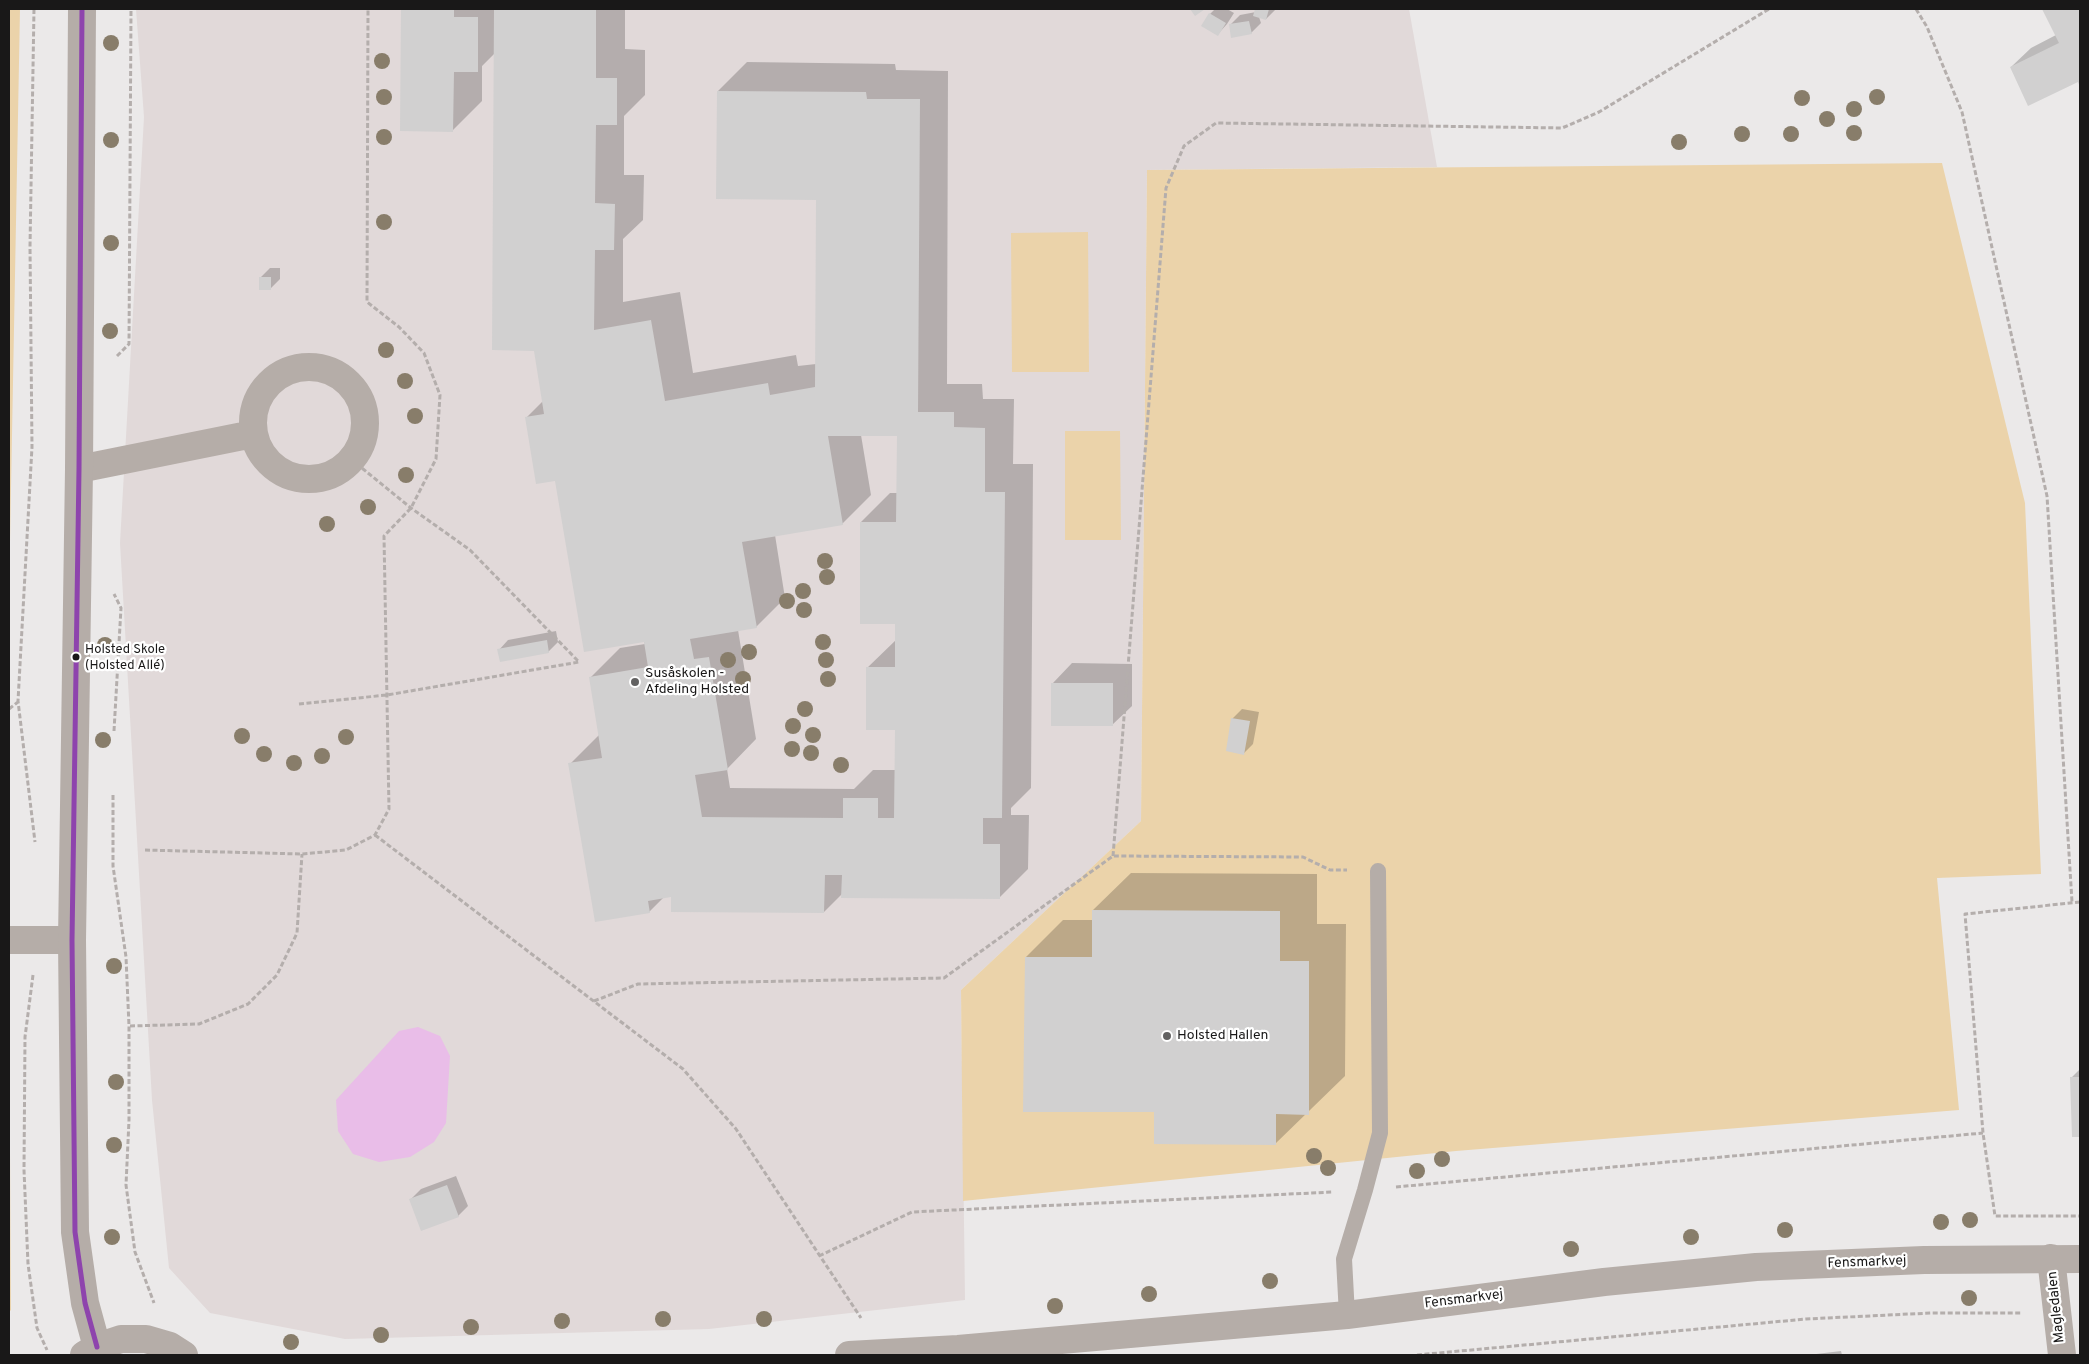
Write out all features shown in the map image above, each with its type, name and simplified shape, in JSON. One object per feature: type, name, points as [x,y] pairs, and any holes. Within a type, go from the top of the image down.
[{"type":"street","points":[[82,9],[79,469],[72,940],[75,1232],[91,1351],[121,1339],[146,1339],[177,1351]]},
{"type":"street","points":[[302,366],[322,367],[340,375],[354,388],[363,405],[366,424],[364,434],[362,443],[352,460],[337,472],[319,479],[300,479],[284,473],[270,464],[260,450],[253,434],[253,415],[258,398],[270,382],[284,372],[302,366]]},
{"type":"street","points":[[79,469],[253,434]]},
{"type":"street","points":[[9,940],[72,940]]},
{"type":"street","name":"Magledalen","points":[[2052,1258],[2062,1355]]},
{"type":"street","name":"Fensmarkvej","points":[[849,1355],[958,1349],[1347,1315],[1604,1282],[1756,1267],[1924,1260],[2080,1259]]},
{"type":"lane","points":[[1347,1315],[1344,1259],[1366,1190],[1380,1133],[1378,871]]},
{"type":"path","points":[[34,9],[30,247],[32,447],[18,701],[36,844]]},
{"type":"path","points":[[110,362],[129,344],[131,9]]},
{"type":"path","points":[[144,850],[302,854],[346,850],[375,835],[389,810],[384,536],[411,508],[436,459],[440,395],[424,353],[400,327],[367,302],[368,9]]},
{"type":"path","points":[[1113,856],[1166,188],[1184,146],[1216,123],[1562,128],[1599,112],[1769,9]]},
{"type":"path","points":[[1916,9],[1927,27],[1962,112],[2047,496],[2072,902]]},
{"type":"path","points":[[299,704],[387,695],[579,662],[470,550],[411,508],[352,460]]},
{"type":"path","points":[[110,586],[121,608],[114,733]]},
{"type":"path","points":[[9,708],[18,701]]},
{"type":"path","points":[[113,790],[114,866],[126,957],[129,1026],[129,1120],[126,1185],[135,1252],[177,1351]]},
{"type":"path","points":[[375,835],[683,1069],[736,1129],[861,1318]]},
{"type":"path","points":[[129,1026],[199,1024],[248,1004],[277,975],[297,933],[302,854]]},
{"type":"path","points":[[594,1001],[638,984],[944,978],[1113,856],[1302,857],[1330,870],[1378,871]]},
{"type":"path","points":[[2080,902],[1965,914],[1983,1133],[1995,1216],[2080,1216]]},
{"type":"path","points":[[38,940],[25,1037],[24,1170],[29,1274],[37,1328],[50,1355]]},
{"type":"path","points":[[1417,1355],[1806,1319],[1931,1314],[2058,1313]]},
{"type":"shaded area","points":[[9,9],[20,9],[9,595]]},
{"type":"shaded area","name":"Susåskolen - Afdeling Holsted","points":[[136,9],[1409,9],[1437,167],[1147,170],[1141,821],[961,990],[965,1300],[709,1329],[345,1339],[210,1313],[169,1268],[152,1100],[120,543],[144,117]]},
{"type":"shaded area","points":[[1942,163],[2025,503],[2041,874],[1937,878],[1959,1110],[1456,1151],[963,1201],[961,990],[1141,821],[1147,170]]},
{"type":"shaded area","points":[[1088,232],[1089,372],[1012,372],[1011,233]]},
{"type":"shaded area","points":[[1065,431],[1120,431],[1121,540],[1065,540]]},
{"type":"shaded area","points":[[9,995],[11,1310],[9,1312]]},
{"type":"shaded area","points":[[418,1027],[440,1036],[450,1056],[446,1123],[434,1142],[410,1157],[379,1162],[353,1154],[338,1131],[336,1100],[399,1031]]},
{"type":"building","points":[[401,9],[454,9],[454,17],[478,17],[478,72],[454,72],[453,132],[400,131]]},
{"type":"building","points":[[494,9],[596,9],[596,78],[617,78],[617,125],[596,125],[595,203],[615,204],[614,250],[595,250],[594,330],[651,320],[665,401],[768,383],[770,395],[815,387],[816,200],[716,199],[717,91],[866,92],[867,99],[920,99],[918,412],[954,412],[954,427],[985,428],[985,492],[1005,492],[1002,818],[983,818],[983,844],[1000,844],[1000,899],[841,898],[842,875],[825,875],[824,913],[671,912],[671,897],[648,901],[650,913],[595,922],[568,763],[602,758],[589,677],[648,667],[644,642],[584,652],[555,481],[536,484],[525,417],[544,414],[534,351],[492,350]],"holes":[[[828,436],[897,436],[896,522],[860,522],[860,624],[895,624],[895,667],[866,667],[866,730],[895,730],[894,818],[878,818],[878,798],[843,798],[843,818],[702,817],[695,775],[728,770],[709,657],[694,659],[690,639],[757,628],[742,542],[843,525]]]},
{"type":"building","points":[[1190,9],[1205,9],[1195,16]]},
{"type":"building","points":[[1255,9],[1269,9],[1266,20],[1253,16]]},
{"type":"building","points":[[2042,9],[2080,9],[2080,87],[2078,82],[2028,106],[2010,67],[2059,43]]},
{"type":"building","points":[[1209,13],[1226,23],[1218,36],[1201,26]]},
{"type":"building","points":[[1249,21],[1252,34],[1231,38],[1229,24]]},
{"type":"building","points":[[259,277],[271,277],[271,290],[259,290]]},
{"type":"building","points":[[547,640],[549,653],[500,662],[497,649]]},
{"type":"building","points":[[1051,683],[1113,683],[1113,726],[1051,726]]},
{"type":"building","points":[[1231,718],[1250,721],[1244,755],[1226,751]]},
{"type":"building","name":"Holsted Hallen","points":[[1092,910],[1280,911],[1280,961],[1309,961],[1309,1115],[1276,1114],[1276,1145],[1154,1144],[1154,1112],[1023,1112],[1025,957],[1092,957]]},
{"type":"building","points":[[2070,1077],[2080,1077],[2080,1137],[2072,1137]]},
{"type":"building","points":[[447,1185],[459,1217],[421,1231],[409,1199]]},
{"type":"transit line","points":[[82,9],[79,469],[72,940],[75,1232],[85,1303],[97,1347]]},
{"type":"place","name":"Holsted Skole (Holsted Allé)","points":[[76,657]]},
{"type":"place","name":"Susåskolen - Afdeling Holsted","points":[[635,682]]},
{"type":"place","name":"Holsted Hallen","points":[[1167,1036]]}]
